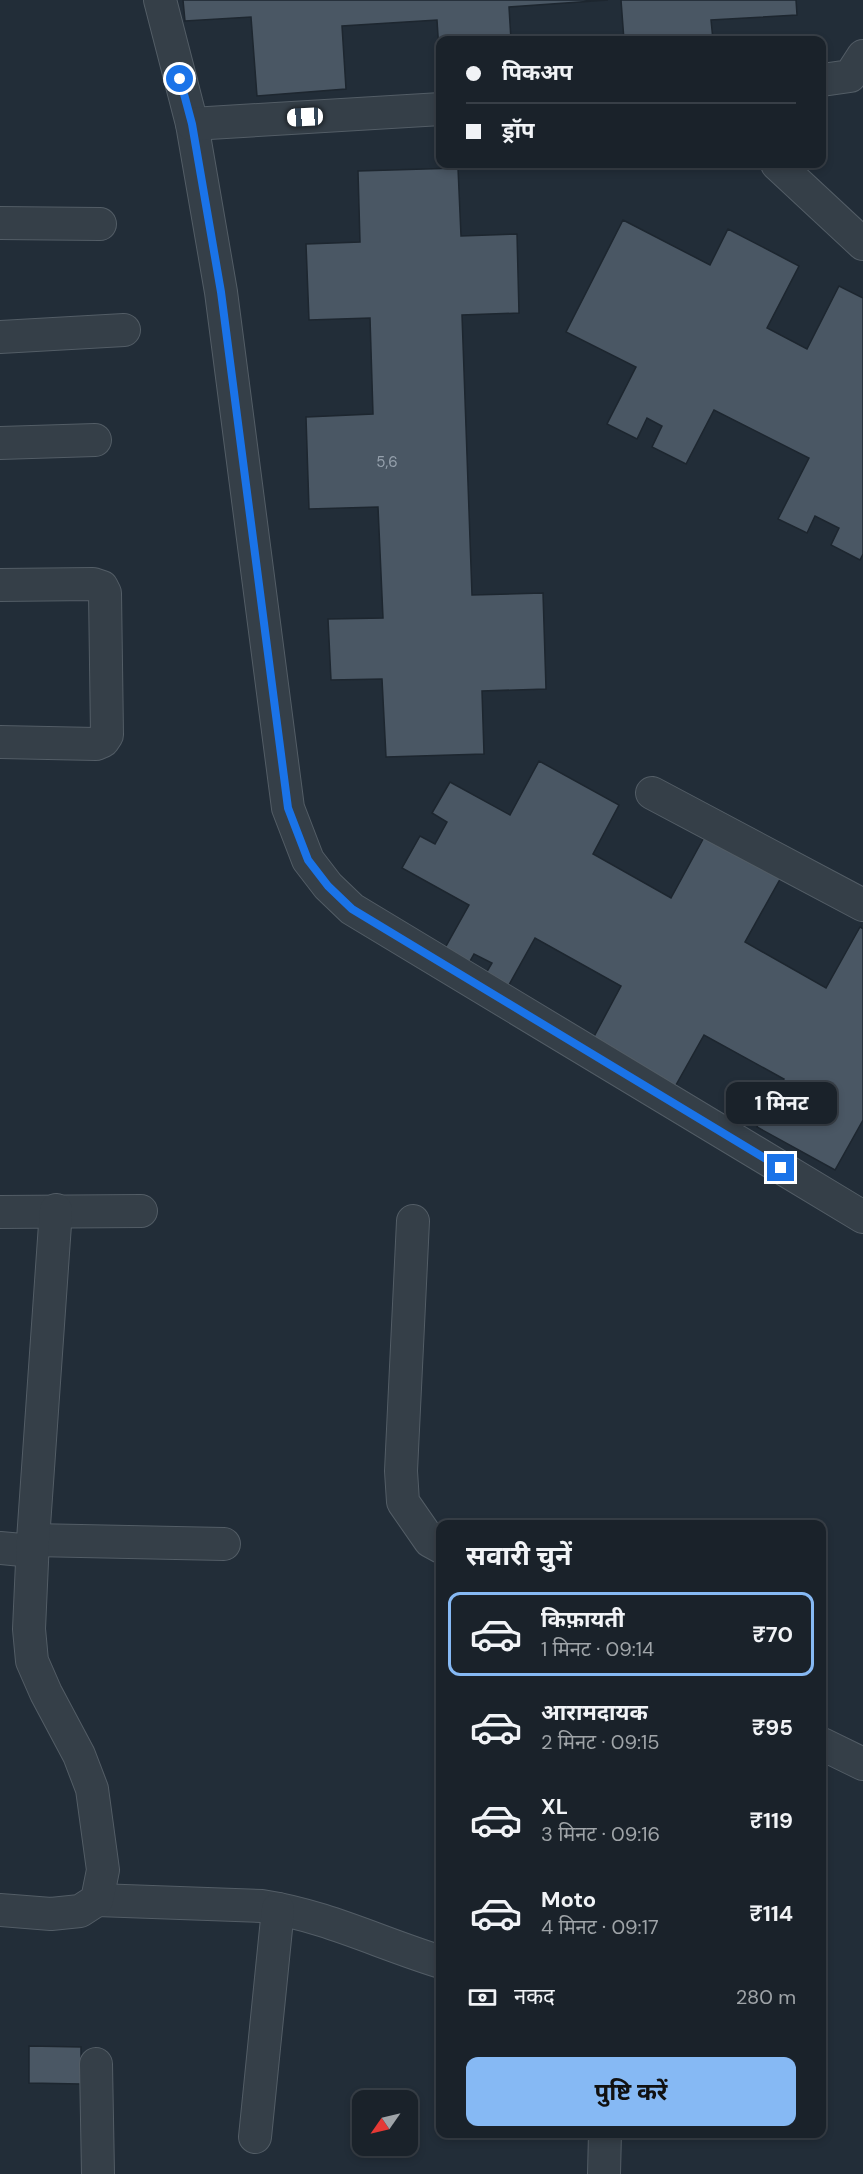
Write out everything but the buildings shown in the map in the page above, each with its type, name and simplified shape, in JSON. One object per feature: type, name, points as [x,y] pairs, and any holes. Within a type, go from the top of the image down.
[{"type":"street","points":[[160,0],[192,124],[221,292],[288,808],[308,860],[328,886],[352,909],[863,1217]]},
{"type":"street","points":[[826,79],[850,76],[863,56]]},
{"type":"street","points":[[192,124],[436,109]]},
{"type":"street","points":[[781,168],[863,244]]},
{"type":"street","points":[[0,223],[100,224]]},
{"type":"street","points":[[0,337],[124,330]]},
{"type":"street","points":[[0,443],[95,440]]},
{"type":"street","points":[[0,585],[93,584],[102,587],[105,593],[107,735],[103,741],[96,744],[0,742]]},
{"type":"street","points":[[652,793],[863,905]]},
{"type":"street","points":[[56,1210],[29,1629],[32,1661],[79,1755],[92,1789],[103,1869],[97,1900]]},
{"type":"street","points":[[0,1212],[141,1211]]},
{"type":"street","points":[[413,1221],[401,1471],[403,1502],[430,1541],[436,1544]]},
{"type":"street","points":[[0,1548],[224,1544]]},
{"type":"street","points":[[826,1746],[863,1764]]},
{"type":"street","points":[[0,1910],[51,1914],[80,1911],[97,1900],[262,1906],[317,1918],[436,1960]]},
{"type":"street","points":[[255,2136],[278,1909]]},
{"type":"street","points":[[96,2064],[98,2174]]},
{"type":"street","points":[[604,2174],[605,2138]]},
{"type":"route","points":[[180,79],[192,124],[221,292],[288,808],[308,860],[328,886],[352,909],[781,1168]]}]
